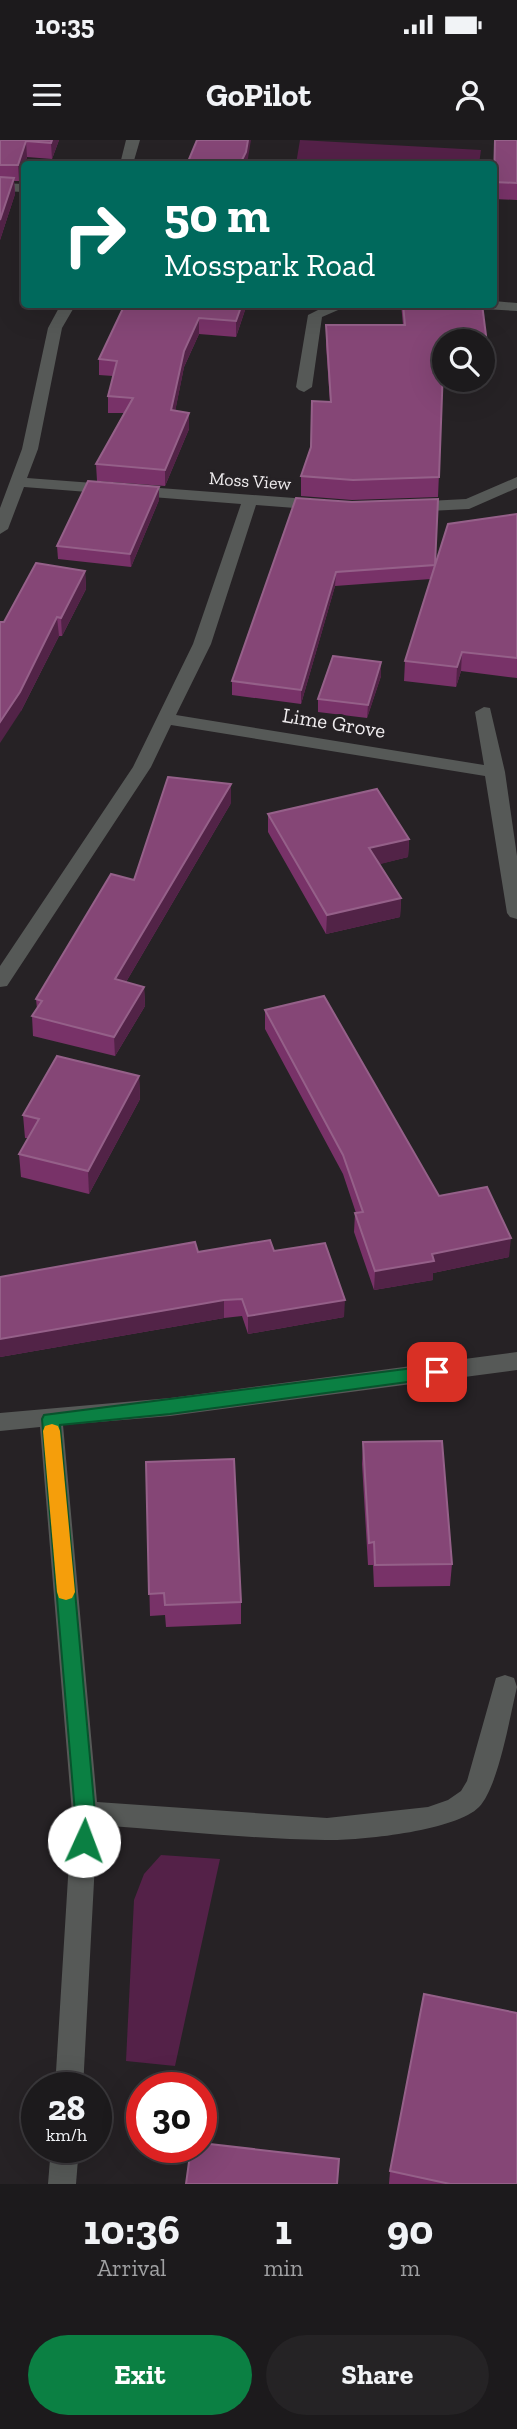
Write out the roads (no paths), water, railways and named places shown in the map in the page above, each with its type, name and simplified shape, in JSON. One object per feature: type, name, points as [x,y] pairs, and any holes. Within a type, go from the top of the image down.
[{"type":"street","points":[[128,161],[133,140]]},
{"type":"street","points":[[0,187],[21,188]]},
{"type":"street","points":[[497,306],[517,307]]},
{"type":"street","points":[[0,528],[30,449],[55,328],[67,308]]},
{"type":"street","points":[[304,387],[315,315],[334,308]]},
{"type":"street","name":"Moss View","points":[[18,482],[339,507]]},
{"type":"street","points":[[389,507],[469,505],[517,482]]},
{"type":"street","points":[[0,981],[142,767],[202,644],[250,500]]},
{"type":"street","points":[[484,712],[496,772],[517,913]]},
{"type":"street","name":"Lime Grove","points":[[166,719],[496,772]]},
{"type":"street","points":[[0,1422],[170,1407],[517,1361]]},
{"type":"street","points":[[51,1419],[85,1813],[70,2072]]},
{"type":"street","points":[[85,1813],[327,1829],[428,1818],[456,1809],[475,1792],[505,1685]]},
{"type":"street","points":[[62,2184],[64,2163]]}]
